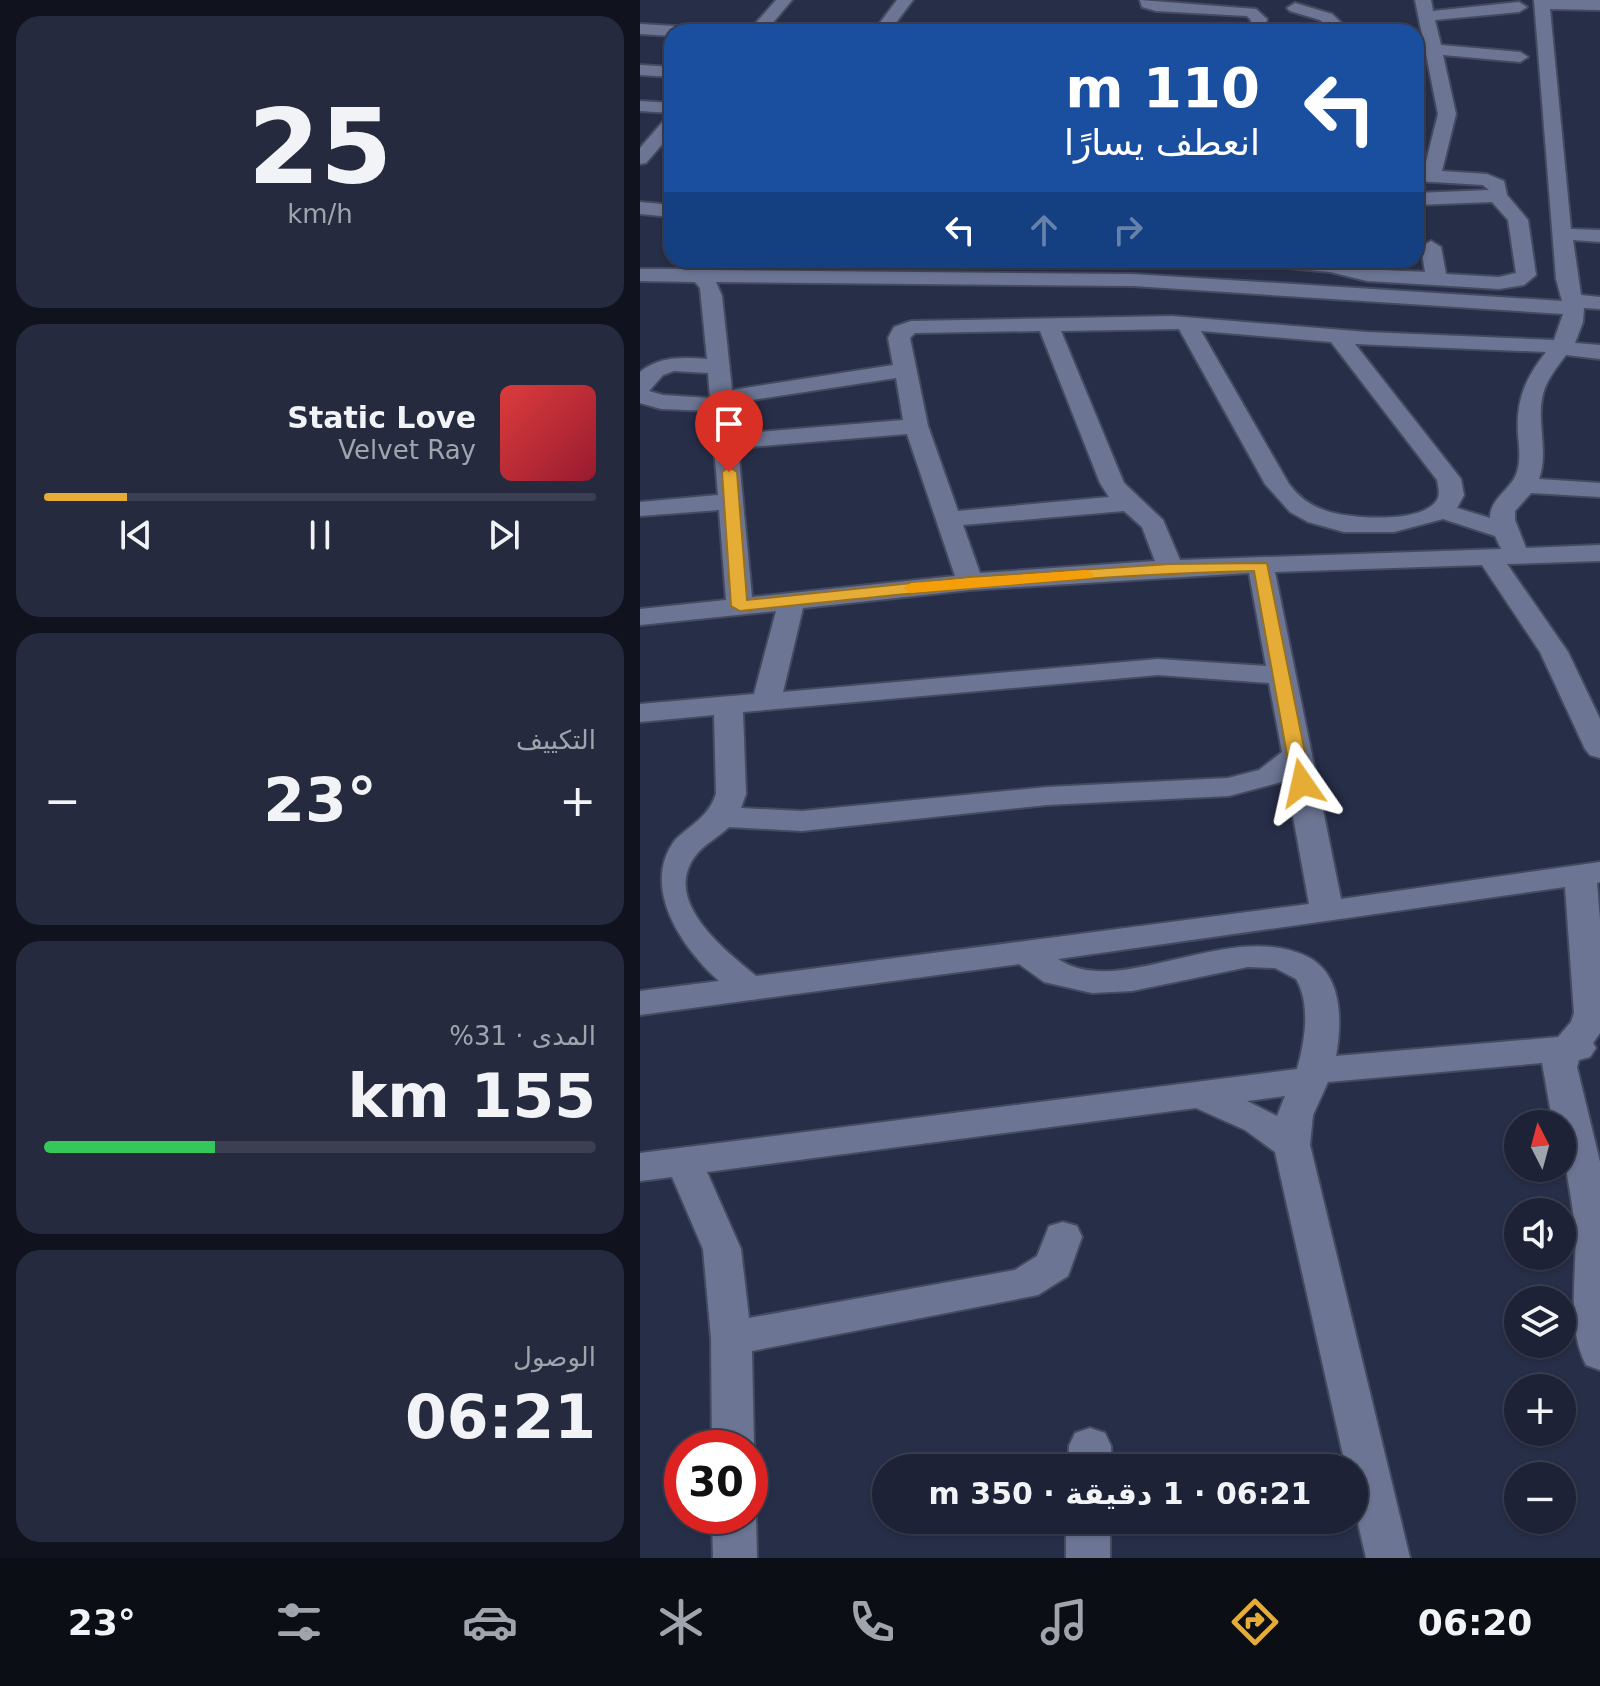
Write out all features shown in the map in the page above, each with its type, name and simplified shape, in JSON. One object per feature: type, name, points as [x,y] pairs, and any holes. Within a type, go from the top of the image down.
[{"type":"street","points":[[763,24],[783,0]]},
{"type":"street","points":[[887,24],[905,0]]},
{"type":"street","points":[[1148,0],[1147,4],[1154,6],[1251,12],[1259,19],[1258,24]]},
{"type":"street","points":[[1600,5],[1542,2],[1563,234],[1573,305],[1571,328],[1562,347],[1536,381],[1531,393],[1530,464],[1522,485],[1503,508],[1500,519],[1504,531],[1503,557],[1554,652],[1600,749]]},
{"type":"street","points":[[1496,196],[1498,187],[1491,181],[1424,176],[1447,119],[1424,48],[1425,8],[1519,7]]},
{"type":"street","points":[[1295,8],[1326,17],[1334,24]]},
{"type":"street","points":[[640,29],[664,30]]},
{"type":"street","points":[[1424,48],[1478,49],[1520,57]]},
{"type":"street","points":[[640,70],[664,72]]},
{"type":"street","points":[[640,106],[664,108]]},
{"type":"street","points":[[641,156],[664,131]]},
{"type":"street","points":[[1364,268],[1437,280],[1506,283],[1525,277],[1518,214],[1496,196],[1424,199]]},
{"type":"street","points":[[640,208],[664,210]]},
{"type":"street","points":[[1563,234],[1600,236]]},
{"type":"street","points":[[1431,247],[1437,280]]},
{"type":"street","points":[[640,275],[702,268],[1133,280],[1455,302],[1600,303]]},
{"type":"street","points":[[702,268],[712,292],[740,606]]},
{"type":"street","points":[[1452,341],[1455,302]]},
{"type":"street","points":[[1186,323],[1291,502],[1327,520],[1360,526],[1394,525],[1421,519],[1440,510],[1453,492],[1449,479],[1338,337]]},
{"type":"street","points":[[970,582],[916,426],[899,338],[911,327],[1186,323],[1338,337],[1562,347],[1600,352]]},
{"type":"street","points":[[1048,324],[1112,483],[1127,503],[1147,517],[1157,529],[1170,568]]},
{"type":"street","points":[[640,388],[649,372],[663,366],[719,367]]},
{"type":"street","points":[[640,395],[661,402],[722,401],[905,370]]},
{"type":"street","points":[[727,442],[916,426]]},
{"type":"street","points":[[1522,485],[1600,490]]},
{"type":"street","points":[[640,509],[731,501]]},
{"type":"street","points":[[950,519],[1127,503]]},
{"type":"street","points":[[1440,510],[1504,531]]},
{"type":"street","points":[[640,617],[970,582],[1170,568],[1600,553]]},
{"type":"street","points":[[1261,567],[1327,912]]},
{"type":"street","points":[[767,701],[792,600]]},
{"type":"street","points":[[640,713],[1158,667],[1282,676]]},
{"type":"street","points":[[728,704],[731,794],[722,817],[650,880],[668,918],[749,988]]},
{"type":"street","points":[[722,817],[802,821],[1047,796],[1229,787],[1270,776],[1296,755]]},
{"type":"street","points":[[1229,787],[1278,797],[1307,810]]},
{"type":"street","points":[[640,1003],[1327,912],[1590,873],[1591,1013],[1582,1048],[1559,1067],[1589,1194],[1598,1248],[1592,1302],[1600,1353]]},
{"type":"street","points":[[1023,951],[1043,969],[1088,982],[1121,980],[1253,955],[1288,959],[1308,971],[1317,985],[1322,1021],[1312,1075],[1293,1118],[1292,1145],[1388,1558]]},
{"type":"street","points":[[640,1167],[1199,1095],[1312,1075],[1582,1048]]},
{"type":"street","points":[[1199,1095],[1258,1121],[1292,1145]]},
{"type":"street","points":[[683,1161],[711,1218],[722,1249],[731,1338],[733,1430]]},
{"type":"street","points":[[731,1338],[1024,1284],[1054,1265],[1063,1237]]},
{"type":"street","points":[[734,1534],[735,1558]]},
{"type":"street","points":[[1088,1534],[1088,1558]]},
{"type":"slow traffic","points":[[911,588],[1086,574]]},
{"type":"route","points":[[729,472],[740,606],[970,582],[1170,568],[1261,567],[1302,783]]}]
